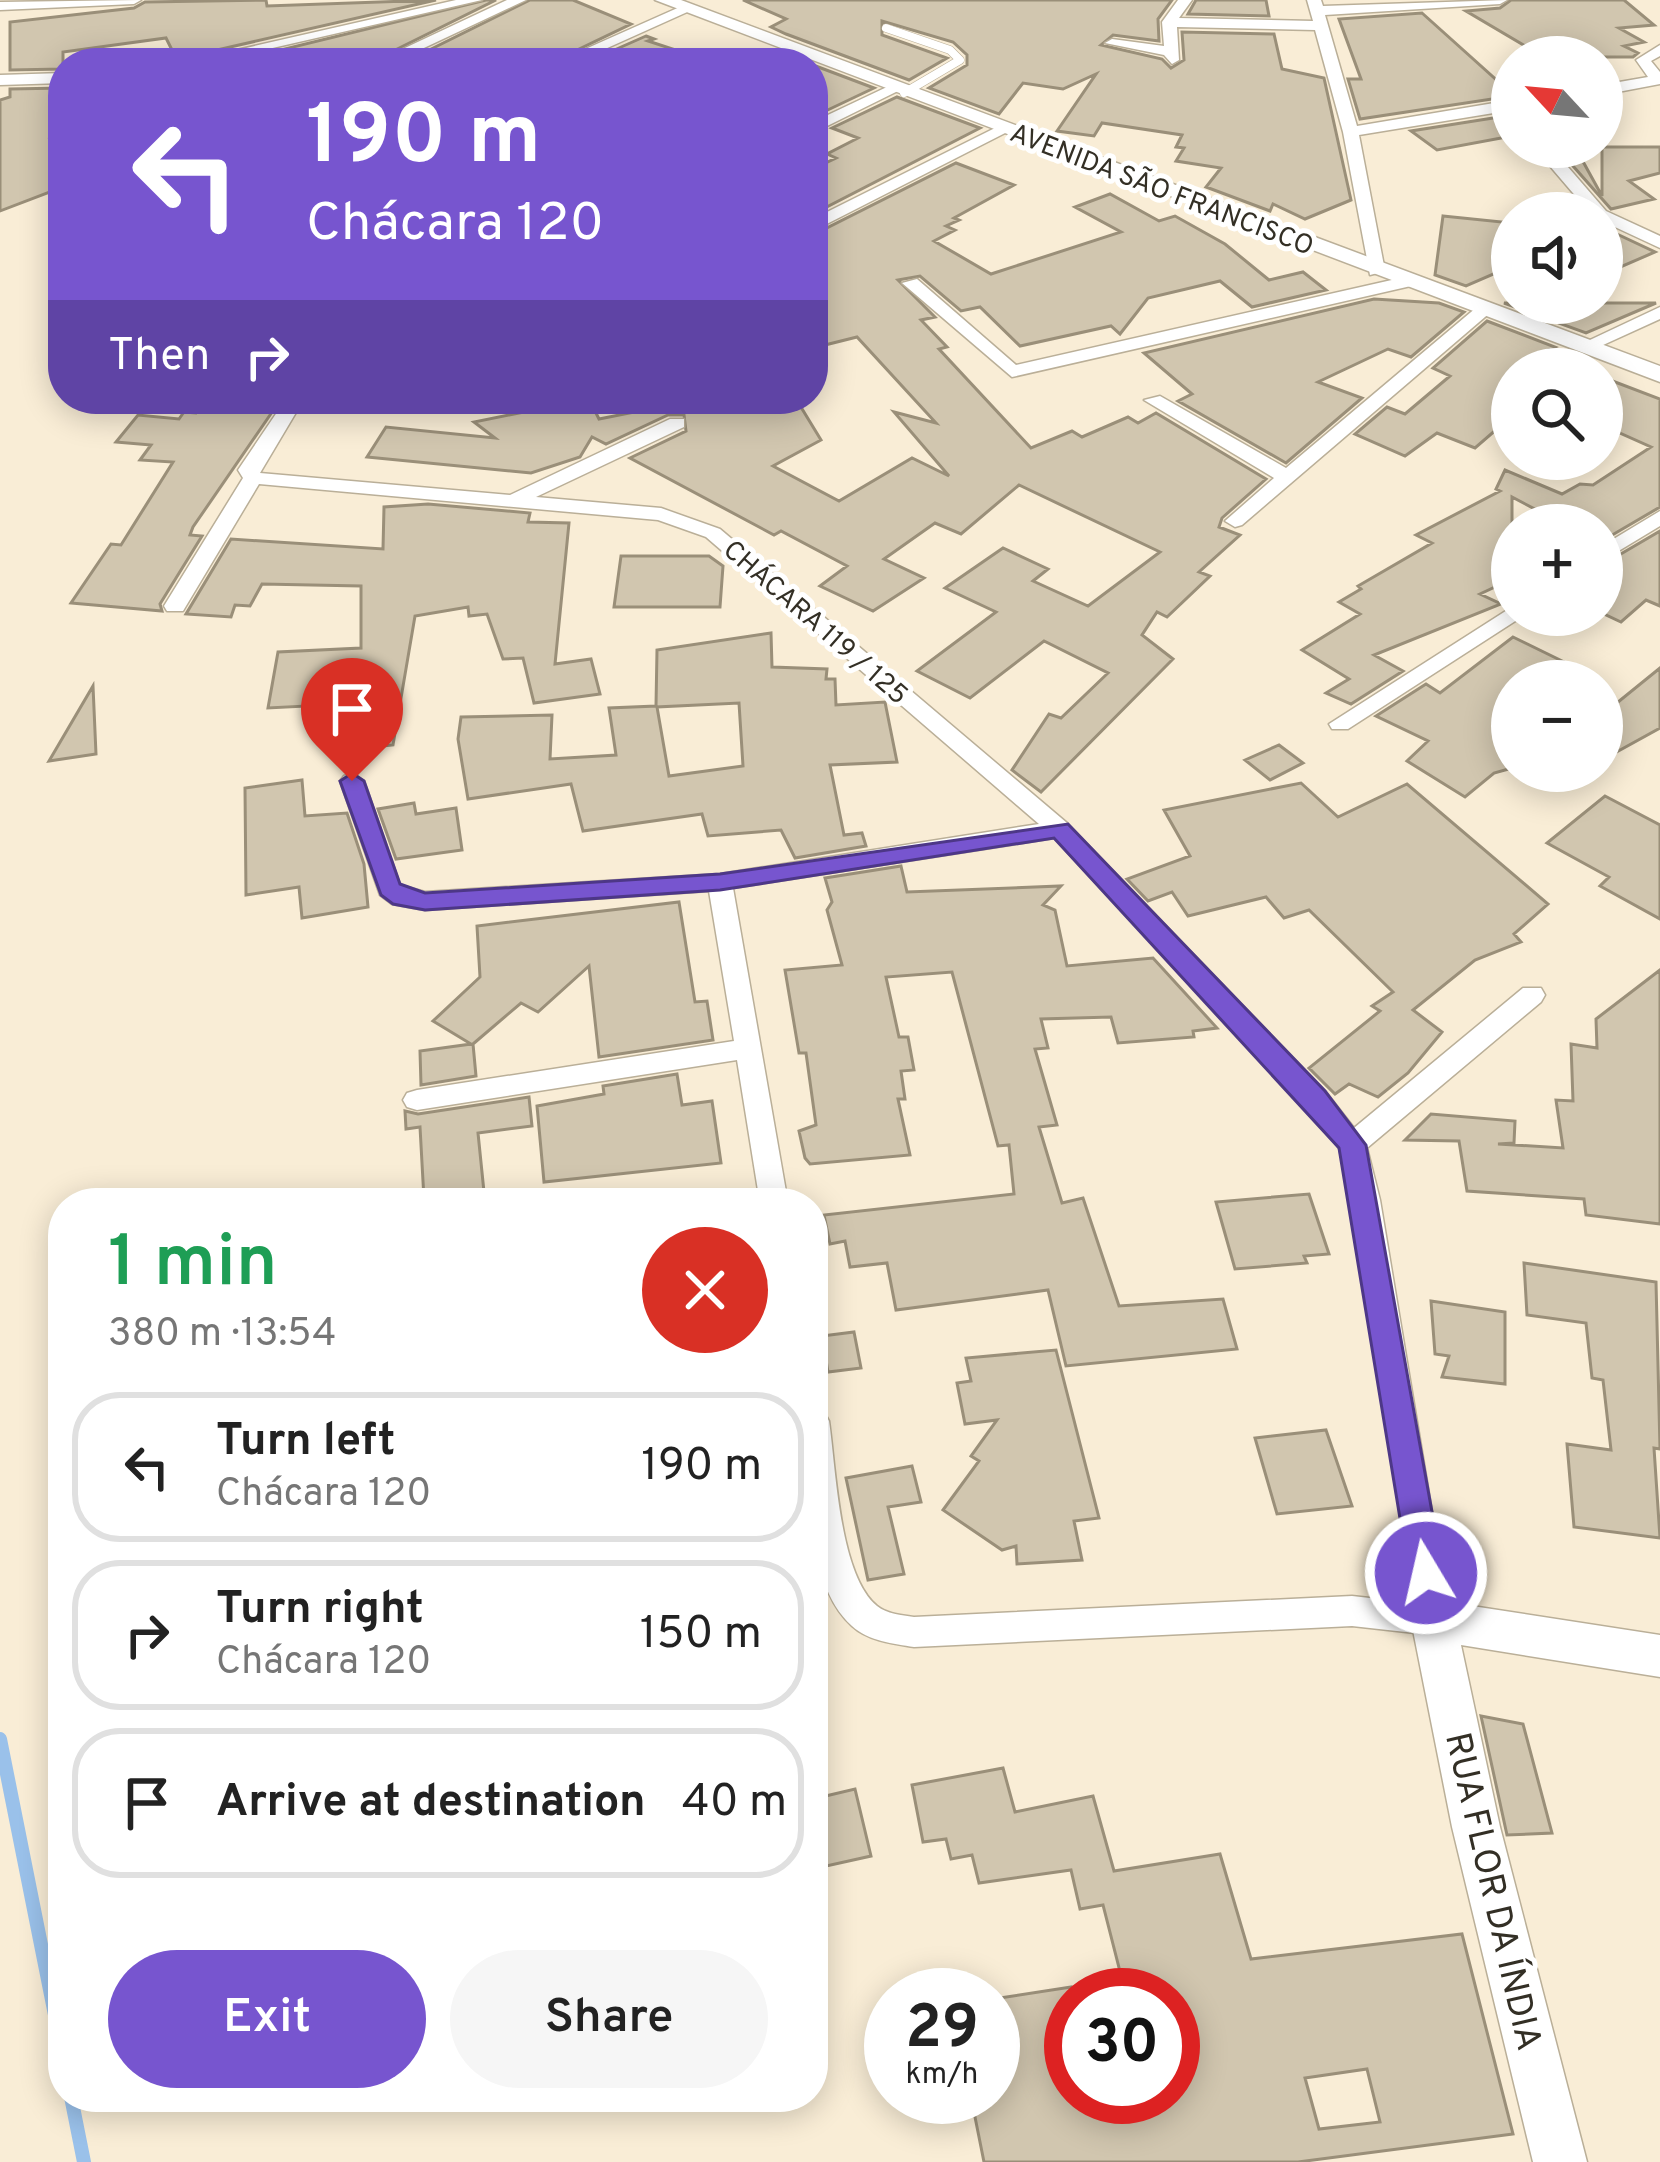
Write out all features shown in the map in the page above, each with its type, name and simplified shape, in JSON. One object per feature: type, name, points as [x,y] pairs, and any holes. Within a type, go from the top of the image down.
[{"type":"street","points":[[0,6],[134,0]]},
{"type":"street","points":[[256,48],[475,0]]},
{"type":"street","points":[[413,48],[519,0]]},
{"type":"street","name":"AVENIDA SÃO FRANCISCO","points":[[664,0],[788,48]]},
{"type":"street","points":[[1112,43],[1171,56],[1169,22],[1185,0]]},
{"type":"street","points":[[1169,22],[1500,0]]},
{"type":"street","points":[[597,48],[687,9]]},
{"type":"street","points":[[1317,12],[1351,132],[1376,271]]},
{"type":"street","points":[[1623,86],[1658,80],[1643,60],[1660,49]]},
{"type":"street","name":"AVENIDA SÃO FRANCISCO","points":[[828,64],[1660,375]]},
{"type":"street","points":[[0,80],[48,78]]},
{"type":"street","points":[[828,122],[899,91]]},
{"type":"street","points":[[1351,132],[1491,109]]},
{"type":"street","points":[[828,218],[1005,129]]},
{"type":"street","points":[[1560,168],[1581,192]]},
{"type":"street","points":[[1623,225],[1660,243]]},
{"type":"street","points":[[910,283],[1012,371],[1406,282]]},
{"type":"street","points":[[1235,521],[1483,311]]},
{"type":"street","points":[[1584,347],[1660,312]]},
{"type":"street","points":[[1154,400],[1287,477]]},
{"type":"street","points":[[175,606],[286,414]]},
{"type":"street","points":[[517,499],[677,423]]},
{"type":"street","name":"CHÁCARA 119 / 125","points":[[250,476],[661,514],[713,533],[1059,829],[1315,1098],[1352,1145]]},
{"type":"street","points":[[1623,541],[1660,517]]},
{"type":"street","points":[[1340,724],[1491,627]]},
{"type":"street","points":[[352,781],[389,889],[401,898],[425,902],[720,882],[1059,829]]},
{"type":"street","points":[[720,882],[771,1188]]},
{"type":"street","points":[[1433,1620],[1352,1145],[1532,995]]},
{"type":"street","points":[[417,1100],[747,1049]]},
{"type":"street","points":[[828,1506],[842,1587],[862,1614],[884,1627],[914,1632],[1352,1611],[1660,1656]]},
{"type":"street","name":"RUA FLOR DA ÍNDIA","points":[[1433,1620],[1476,1827],[1560,2162]]},
{"type":"lane","points":[[886,28],[950,50],[960,60],[899,91]]},
{"type":"building","points":[[266,0],[267,6],[436,0],[226,48],[171,48],[166,38],[92,48],[48,48],[48,69],[10,70],[10,22],[134,8],[145,2]]},
{"type":"building","points":[[486,0],[496,0],[399,48],[289,48]]},
{"type":"building","points":[[530,0],[573,0],[631,24],[581,48],[433,48]]},
{"type":"building","points":[[743,0],[1172,0],[1158,19],[1159,41],[1113,35],[1101,45],[1162,59],[1171,68],[1184,60],[1182,32],[1274,34],[1282,69],[1324,78],[1351,200],[1305,219],[1273,204],[1270,211],[1206,187],[1221,168],[1176,161],[1184,148],[1176,147],[1182,135],[1102,123],[1094,136],[1057,131],[1096,74],[1063,89],[1023,83],[999,114],[929,88],[967,65],[967,55],[953,42],[882,21],[882,35],[947,58],[909,80],[771,27],[786,19]]},
{"type":"building","points":[[1196,0],[1266,0],[1269,16],[1188,14]]},
{"type":"building","points":[[1511,0],[1624,0],[1654,25],[1619,28],[1644,42],[1624,46],[1638,53],[1623,57],[1623,36],[1508,36],[1466,11],[1500,8]]},
{"type":"building","points":[[1422,13],[1491,75],[1491,99],[1360,119],[1348,79],[1361,79],[1339,19]]},
{"type":"building","points":[[646,36],[669,48],[619,48]]},
{"type":"building","points":[[828,71],[874,88],[828,110]]},
{"type":"building","points":[[48,88],[48,193],[0,211],[0,100],[10,97],[10,89]]},
{"type":"building","points":[[897,97],[980,128],[828,206],[828,162],[836,158],[828,153],[858,138],[832,128]]},
{"type":"building","points":[[1491,118],[1491,140],[1437,150],[1411,131]]},
{"type":"building","points":[[1623,147],[1660,147],[1660,173],[1629,181],[1654,199],[1623,206],[1623,192],[1602,192],[1602,168],[1623,168]]},
{"type":"building","points":[[956,163],[1014,185],[954,218],[959,220],[946,226],[955,230],[934,241],[991,274],[1121,232],[1075,207],[1110,194],[1159,221],[1175,216],[1225,244],[1269,280],[1303,272],[1326,290],[1252,307],[1220,281],[1148,298],[1120,334],[1111,326],[1020,346],[980,307],[961,311],[920,276],[898,280],[935,317],[921,320],[947,347],[939,349],[1031,448],[1072,431],[1082,437],[1128,417],[1138,423],[1156,413],[1266,479],[1222,518],[1219,527],[1240,535],[1199,572],[1210,576],[1167,617],[1157,612],[1142,635],[1173,659],[1041,792],[1012,770],[1049,714],[1061,718],[1108,673],[1044,641],[970,698],[917,671],[996,612],[945,588],[1003,548],[1048,569],[1033,581],[1088,606],[1160,552],[1019,485],[961,534],[935,523],[884,559],[924,578],[873,611],[820,586],[847,566],[781,531],[774,535],[630,458],[686,431],[684,415],[668,415],[606,444],[592,437],[580,457],[531,473],[367,457],[386,427],[495,438],[474,422],[514,414],[596,414],[599,419],[624,414],[805,414],[821,440],[773,466],[839,501],[912,458],[949,476],[894,412],[936,423],[857,337],[828,344],[828,227]]},
{"type":"building","points":[[1575,168],[1587,168],[1600,192]]},
{"type":"building","points":[[1443,216],[1491,221],[1491,275],[1466,286],[1435,275]]},
{"type":"building","points":[[1623,237],[1655,252],[1623,266]]},
{"type":"building","points":[[1374,299],[1439,303],[1464,312],[1411,357],[1388,349],[1318,382],[1362,398],[1286,463],[1178,401],[1192,394],[1144,353]]},
{"type":"building","points":[[1623,303],[1656,303],[1623,317]]},
{"type":"building","points":[[1487,321],[1555,347],[1491,348],[1491,434],[1475,448],[1437,433],[1405,456],[1355,434],[1387,407],[1405,414],[1450,376],[1433,368]]},
{"type":"building","points":[[1561,324],[1607,324],[1586,333]]},
{"type":"building","points":[[1623,385],[1660,399],[1660,507],[1623,529],[1623,504],[1525,504],[1512,497],[1512,504],[1491,504],[1491,589],[1480,594],[1491,599],[1491,608],[1374,655],[1403,671],[1351,704],[1326,693],[1349,679],[1302,650],[1360,614],[1339,602],[1361,589],[1358,586],[1432,543],[1416,535],[1500,491],[1496,489],[1500,480],[1529,480],[1562,494],[1580,484],[1623,480],[1623,465],[1651,447],[1623,434]]},
{"type":"building","points":[[183,414],[271,414],[193,527],[190,535],[202,536],[160,604],[162,611],[71,603],[111,544],[121,545],[173,462],[140,460],[151,445],[116,442],[138,415],[179,419]]},
{"type":"building","points":[[428,504],[530,513],[528,522],[569,523],[555,664],[591,659],[600,694],[534,703],[523,658],[503,659],[487,614],[469,616],[468,607],[415,616],[393,745],[364,748],[365,703],[268,708],[278,652],[361,648],[361,586],[262,584],[250,606],[235,605],[231,617],[186,614],[231,539],[383,549],[384,507]]},
{"type":"building","points":[[1660,531],[1660,606],[1646,600],[1623,620],[1623,553]]},
{"type":"building","points":[[621,556],[709,556],[723,566],[720,607],[614,607]]},
{"type":"building","points":[[771,633],[772,667],[827,669],[826,679],[835,679],[836,705],[885,702],[897,762],[830,765],[844,835],[862,833],[866,846],[795,858],[781,830],[708,836],[702,814],[583,831],[571,784],[468,799],[458,739],[461,717],[552,715],[550,759],[616,755],[609,708],[656,706],[657,650]],"holes":[[[739,703],[743,766],[669,776],[657,707]]]},
{"type":"building","points":[[1513,637],[1560,660],[1491,660],[1491,775],[1465,797],[1407,761],[1428,741],[1376,716],[1426,684],[1440,693]]},
{"type":"building","points":[[1660,668],[1660,728],[1623,748],[1623,698]]},
{"type":"building","points":[[93,686],[96,754],[49,761]]},
{"type":"building","points":[[1279,745],[1303,763],[1270,780],[1245,760]]},
{"type":"building","points":[[302,780],[305,816],[347,813],[364,864],[368,907],[302,918],[299,887],[246,895],[245,788]]},
{"type":"building","points":[[1301,783],[1338,817],[1407,784],[1548,904],[1514,934],[1521,942],[1475,960],[1413,1010],[1442,1032],[1408,1073],[1378,1097],[1349,1084],[1335,1094],[1309,1068],[1380,1011],[1372,1006],[1393,992],[1309,910],[1284,918],[1266,897],[1188,916],[1172,892],[1148,901],[1127,879],[1190,856],[1164,810]]},
{"type":"building","points":[[1605,796],[1660,825],[1660,919],[1600,886],[1609,877],[1547,843]]},
{"type":"building","points":[[414,803],[416,814],[456,808],[462,850],[396,859],[378,809]]},
{"type":"building","points":[[901,866],[907,892],[1061,886],[1043,905],[1055,910],[1067,966],[1153,958],[1217,1028],[1193,1031],[1194,1037],[1118,1043],[1111,1017],[1041,1019],[1048,1048],[1035,1049],[1057,1125],[1039,1127],[1062,1203],[1083,1198],[1119,1306],[1223,1299],[1237,1349],[1066,1366],[1048,1290],[896,1310],[887,1263],[850,1267],[845,1241],[830,1244],[828,1215],[1014,1194],[1009,1145],[998,1146],[952,972],[886,977],[899,1037],[908,1037],[914,1070],[901,1071],[905,1099],[898,1099],[910,1155],[810,1164],[805,1158],[799,1131],[816,1125],[806,1053],[799,1053],[785,970],[842,965],[827,910],[832,902],[825,878]]},
{"type":"building","points":[[679,902],[695,1002],[707,1001],[713,1040],[599,1057],[589,966],[538,1012],[521,1003],[473,1044],[476,1076],[421,1085],[420,1051],[471,1044],[433,1021],[480,977],[477,926]]},
{"type":"building","points":[[1660,970],[1660,1224],[1586,1215],[1584,1199],[1467,1191],[1459,1141],[1405,1140],[1431,1114],[1515,1121],[1514,1143],[1498,1144],[1563,1148],[1556,1100],[1573,1101],[1571,1044],[1597,1048],[1596,1019]]},
{"type":"building","points":[[677,1074],[682,1105],[712,1101],[721,1163],[544,1182],[537,1106],[604,1094],[603,1086]]},
{"type":"building","points":[[529,1097],[532,1126],[478,1133],[484,1188],[423,1188],[420,1127],[406,1129],[405,1111],[418,1114]]},
{"type":"building","points":[[1309,1194],[1329,1254],[1304,1256],[1307,1263],[1235,1269],[1216,1202]]},
{"type":"building","points":[[1524,1263],[1656,1282],[1660,1449],[1654,1448],[1660,1538],[1574,1527],[1567,1444],[1611,1450],[1603,1380],[1592,1378],[1586,1323],[1527,1315]]},
{"type":"building","points":[[1431,1301],[1505,1312],[1505,1384],[1442,1377],[1449,1356],[1435,1354]]},
{"type":"building","points":[[854,1332],[861,1368],[828,1372],[828,1335]]},
{"type":"building","points":[[1056,1350],[1099,1518],[1074,1521],[1082,1560],[1017,1564],[1016,1546],[1002,1550],[943,1510],[979,1461],[971,1456],[997,1420],[965,1424],[957,1383],[971,1381],[966,1358]]},
{"type":"building","points":[[1326,1430],[1352,1506],[1277,1514],[1255,1438]]},
{"type":"building","points":[[912,1466],[921,1502],[888,1507],[904,1574],[868,1580],[846,1478]]},
{"type":"building","points":[[1481,1716],[1523,1724],[1552,1833],[1507,1835]]},
{"type":"building","points":[[1003,1768],[1015,1812],[1093,1796],[1114,1871],[1220,1854],[1251,1959],[1462,1934],[1513,2134],[1298,2162],[984,2162],[976,2124],[1020,2124],[1020,1995],[1044,1991],[1044,2124],[1200,2124],[1200,1968],[1119,1968],[1103,1905],[1080,1909],[1071,1870],[979,1883],[972,1855],[951,1859],[946,1839],[923,1842],[912,1785]],"holes":[[[1367,2069],[1380,2122],[1319,2129],[1305,2078]]]},
{"type":"building","points":[[855,1789],[871,1856],[828,1866],[828,1795]]},
{"type":"waterway","points":[[0,1739],[48,1980]]},
{"type":"waterway","points":[[74,2112],[84,2162]]},
{"type":"route","points":[[352,781],[389,889],[401,898],[425,902],[720,882],[1059,829],[1315,1098],[1352,1145],[1366,1200],[1426,1573]]}]
